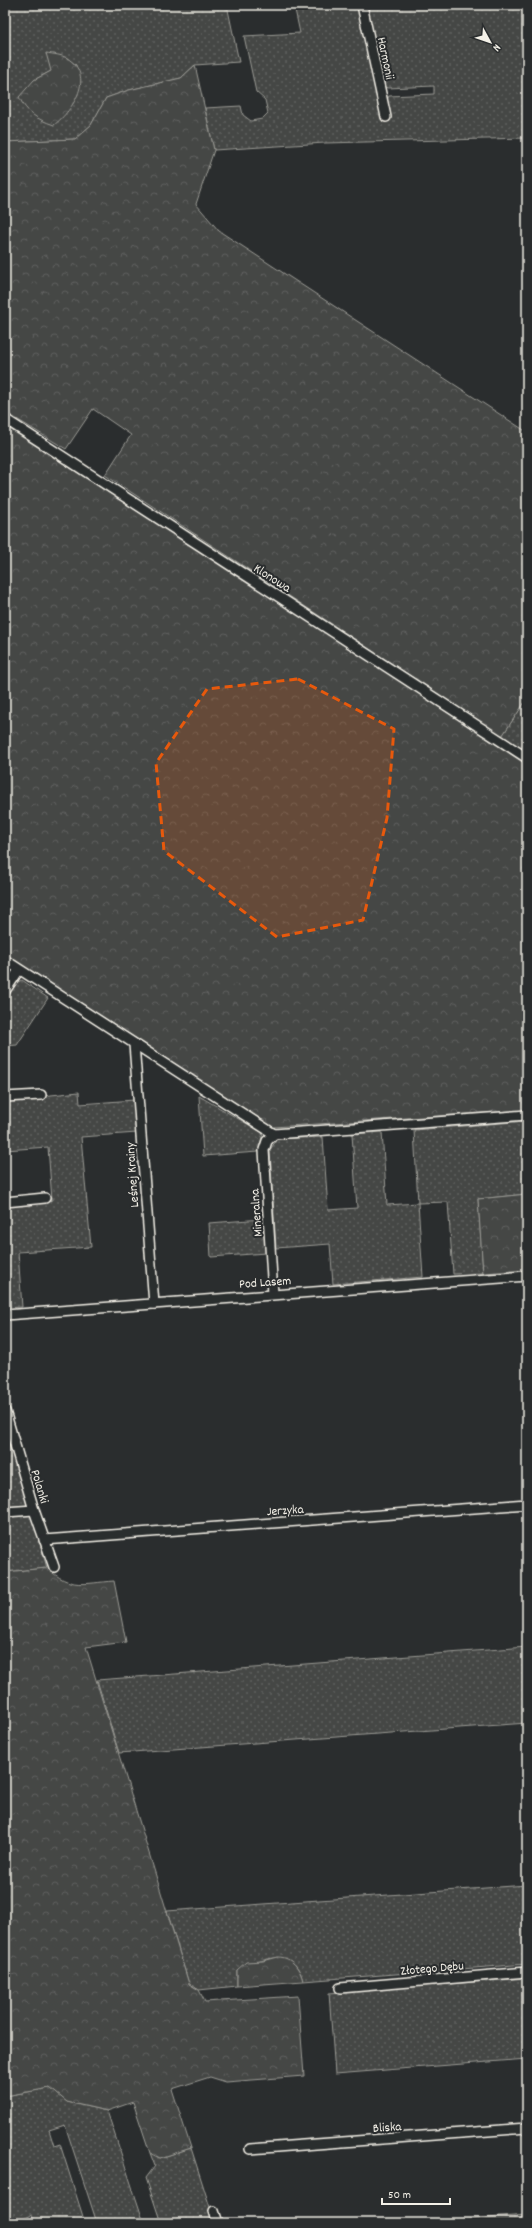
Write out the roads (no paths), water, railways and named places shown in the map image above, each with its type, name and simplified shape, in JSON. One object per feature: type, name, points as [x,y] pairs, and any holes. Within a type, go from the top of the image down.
[{"type":"street","name":"Harmonii","points":[[362,5],[386,117]]},
{"type":"street","name":"Klonowa","points":[[5,419],[527,758]]},
{"type":"street","points":[[5,960],[274,1134],[527,1115]]},
{"type":"street","points":[[5,991],[19,970]]},
{"type":"street","name":"Leśnej Krainy","points":[[134,1044],[154,1304]]},
{"type":"street","points":[[5,1097],[41,1095]]},
{"type":"street","name":"Mineralna","points":[[273,1294],[264,1150],[267,1140],[274,1134]]},
{"type":"street","points":[[5,1202],[45,1198]]},
{"type":"street","name":"Pod Lasem","points":[[5,1315],[527,1276]]},
{"type":"street","name":"Polanki","points":[[5,1411],[34,1510],[54,1567]]},
{"type":"street","name":"Jerzyka","points":[[44,1540],[527,1504]]},
{"type":"street","points":[[5,1512],[34,1510]]},
{"type":"street","name":"Złotego Dębu","points":[[340,1988],[527,1972]]},
{"type":"street","name":"Bliska","points":[[250,2149],[527,2128]]},
{"type":"street","points":[[214,2211],[218,2223]]}]
